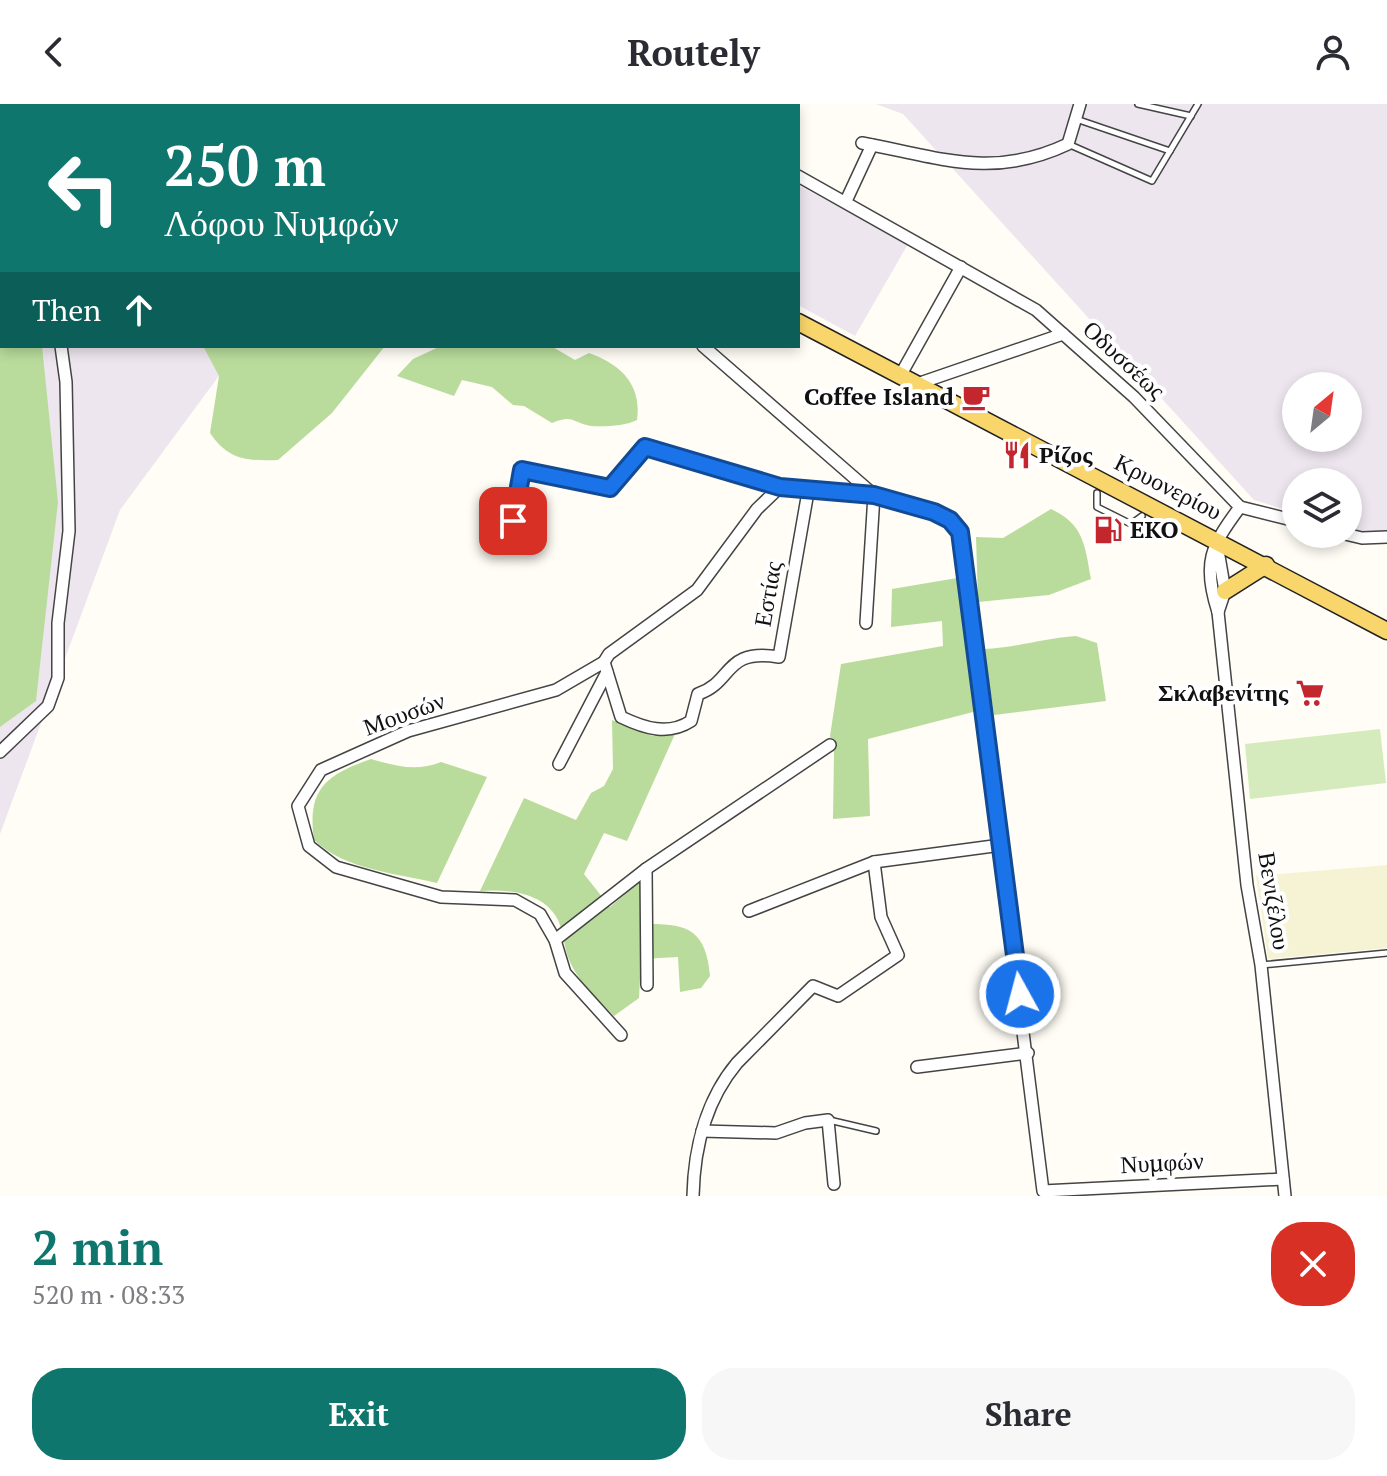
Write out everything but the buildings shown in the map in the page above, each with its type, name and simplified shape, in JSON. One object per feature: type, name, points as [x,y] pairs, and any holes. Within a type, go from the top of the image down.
[{"type":"main road","name":"Κρυονερίου","points":[[800,323],[1387,631]]},
{"type":"main road","points":[[1225,591],[1266,565]]},
{"type":"street","points":[[846,201],[867,144],[916,157],[984,166],[1022,162],[1068,144],[1080,104]]},
{"type":"street","name":"Οδυσσέως","points":[[800,177],[1036,310],[1134,397],[1240,507]]},
{"type":"street","points":[[900,376],[961,267]]},
{"type":"street","points":[[917,384],[1063,334]]},
{"type":"street","points":[[0,752],[48,706],[58,678],[58,623],[69,531],[66,382],[61,348]]},
{"type":"street","points":[[705,348],[874,495]]},
{"type":"street","points":[[509,546],[522,470],[610,488],[645,447],[780,487],[808,492],[874,495],[934,512],[950,520],[960,532],[1028,1053],[917,1067]]},
{"type":"street","name":"Μουσών","points":[[621,1035],[565,973],[555,940],[540,914],[515,900],[441,897],[336,867],[309,846],[298,806],[321,770],[408,731],[556,690],[605,667],[609,654],[697,590],[757,509],[780,487]]},
{"type":"street","name":"Εστίας","points":[[605,667],[621,717],[642,727],[665,730],[683,726],[696,712],[698,694],[716,685],[724,671],[741,660],[761,655],[779,657],[808,492]]},
{"type":"street","points":[[866,623],[874,495]]},
{"type":"street","points":[[1216,539],[1240,507],[1282,518]]},
{"type":"street","points":[[1362,538],[1387,537]]},
{"type":"street","name":"Βενιζέλου","points":[[1216,539],[1225,591],[1218,612]]},
{"type":"street","name":"Βενιζέλου","points":[[1216,539],[1209,561],[1210,588],[1218,612],[1247,885],[1261,965],[1285,1196]]},
{"type":"street","points":[[559,764],[605,667]]},
{"type":"street","points":[[555,940],[646,869],[830,745]]},
{"type":"street","points":[[749,911],[874,862],[1001,845]]},
{"type":"street","points":[[693,1196],[694,1160],[702,1131],[726,1076],[813,986],[838,996],[898,955],[881,917],[874,862]]},
{"type":"street","points":[[646,869],[647,985]]},
{"type":"street","name":"Νυμφών","points":[[1028,1053],[1043,1191],[1283,1179]]},
{"type":"street","points":[[702,1131],[776,1133],[805,1123],[828,1120],[834,1184]]},
{"type":"lane","points":[[1138,104],[1191,116]]},
{"type":"lane","points":[[1068,144],[1152,181],[1198,104]]},
{"type":"lane","points":[[1076,119],[1170,151]]},
{"type":"lane","points":[[1097,493],[1097,507],[1131,524],[1142,516]]},
{"type":"lane","points":[[1261,965],[1387,953]]},
{"type":"lane","points":[[828,1120],[876,1131]]},
{"type":"shaded area","points":[[876,104],[1387,104],[1387,532],[1362,532],[1362,468],[1282,468],[1282,509],[1254,500],[903,114]]},
{"type":"shaded area","points":[[800,186],[908,244],[855,336],[800,306]]},
{"type":"shaded area","points":[[0,348],[240,348],[120,510],[0,834]]},
{"type":"shaded area","points":[[1387,865],[1387,948],[1268,959],[1256,876]]},
{"type":"green space","points":[[0,348],[42,348],[58,502],[36,701],[0,727]]},
{"type":"green space","points":[[204,348],[383,348],[332,413],[278,460],[248,459],[231,454],[210,433],[219,376]]},
{"type":"green space","points":[[437,348],[554,348],[575,360],[589,353],[610,363],[626,377],[636,396],[637,420],[608,426],[591,426],[569,419],[552,423],[524,406],[513,405],[492,387],[462,380],[454,396],[397,376],[413,359]]},
{"type":"green space","points":[[1051,509],[1077,529],[1091,579],[1049,595],[978,602],[976,537],[1003,538]]},
{"type":"green space","points":[[957,578],[977,711],[868,739],[870,816],[833,819],[834,753],[830,736],[841,664],[943,646],[942,621],[891,627],[892,589]]},
{"type":"green space","points":[[1076,636],[1097,643],[1106,701],[994,715],[984,649]]},
{"type":"green space","points":[[612,720],[653,736],[675,734],[627,841],[604,833],[584,874],[610,907],[640,881],[641,924],[670,925],[690,931],[704,947],[710,976],[701,988],[680,992],[678,957],[641,959],[639,998],[614,1016],[574,970],[558,920],[544,903],[524,894],[480,891],[524,798],[576,820],[591,793],[604,786],[613,769]]},
{"type":"green space","points":[[1380,729],[1386,783],[1250,799],[1245,744]]},
{"type":"green space","points":[[371,759],[414,767],[441,762],[487,777],[437,883],[356,864],[314,840],[313,808],[323,787],[342,771]]},
{"type":"place","name":"Coffee Island","points":[[976,397]]},
{"type":"place","name":"Ρίζος","points":[[1017,455]]},
{"type":"place","name":"EKO","points":[[1108,530]]},
{"type":"place","name":"Σκλαβενίτης","points":[[1310,693]]},
{"type":"route","points":[[513,521],[522,470],[610,488],[645,447],[780,487],[808,492],[874,495],[934,512],[950,520],[960,532],[1020,994]]}]
